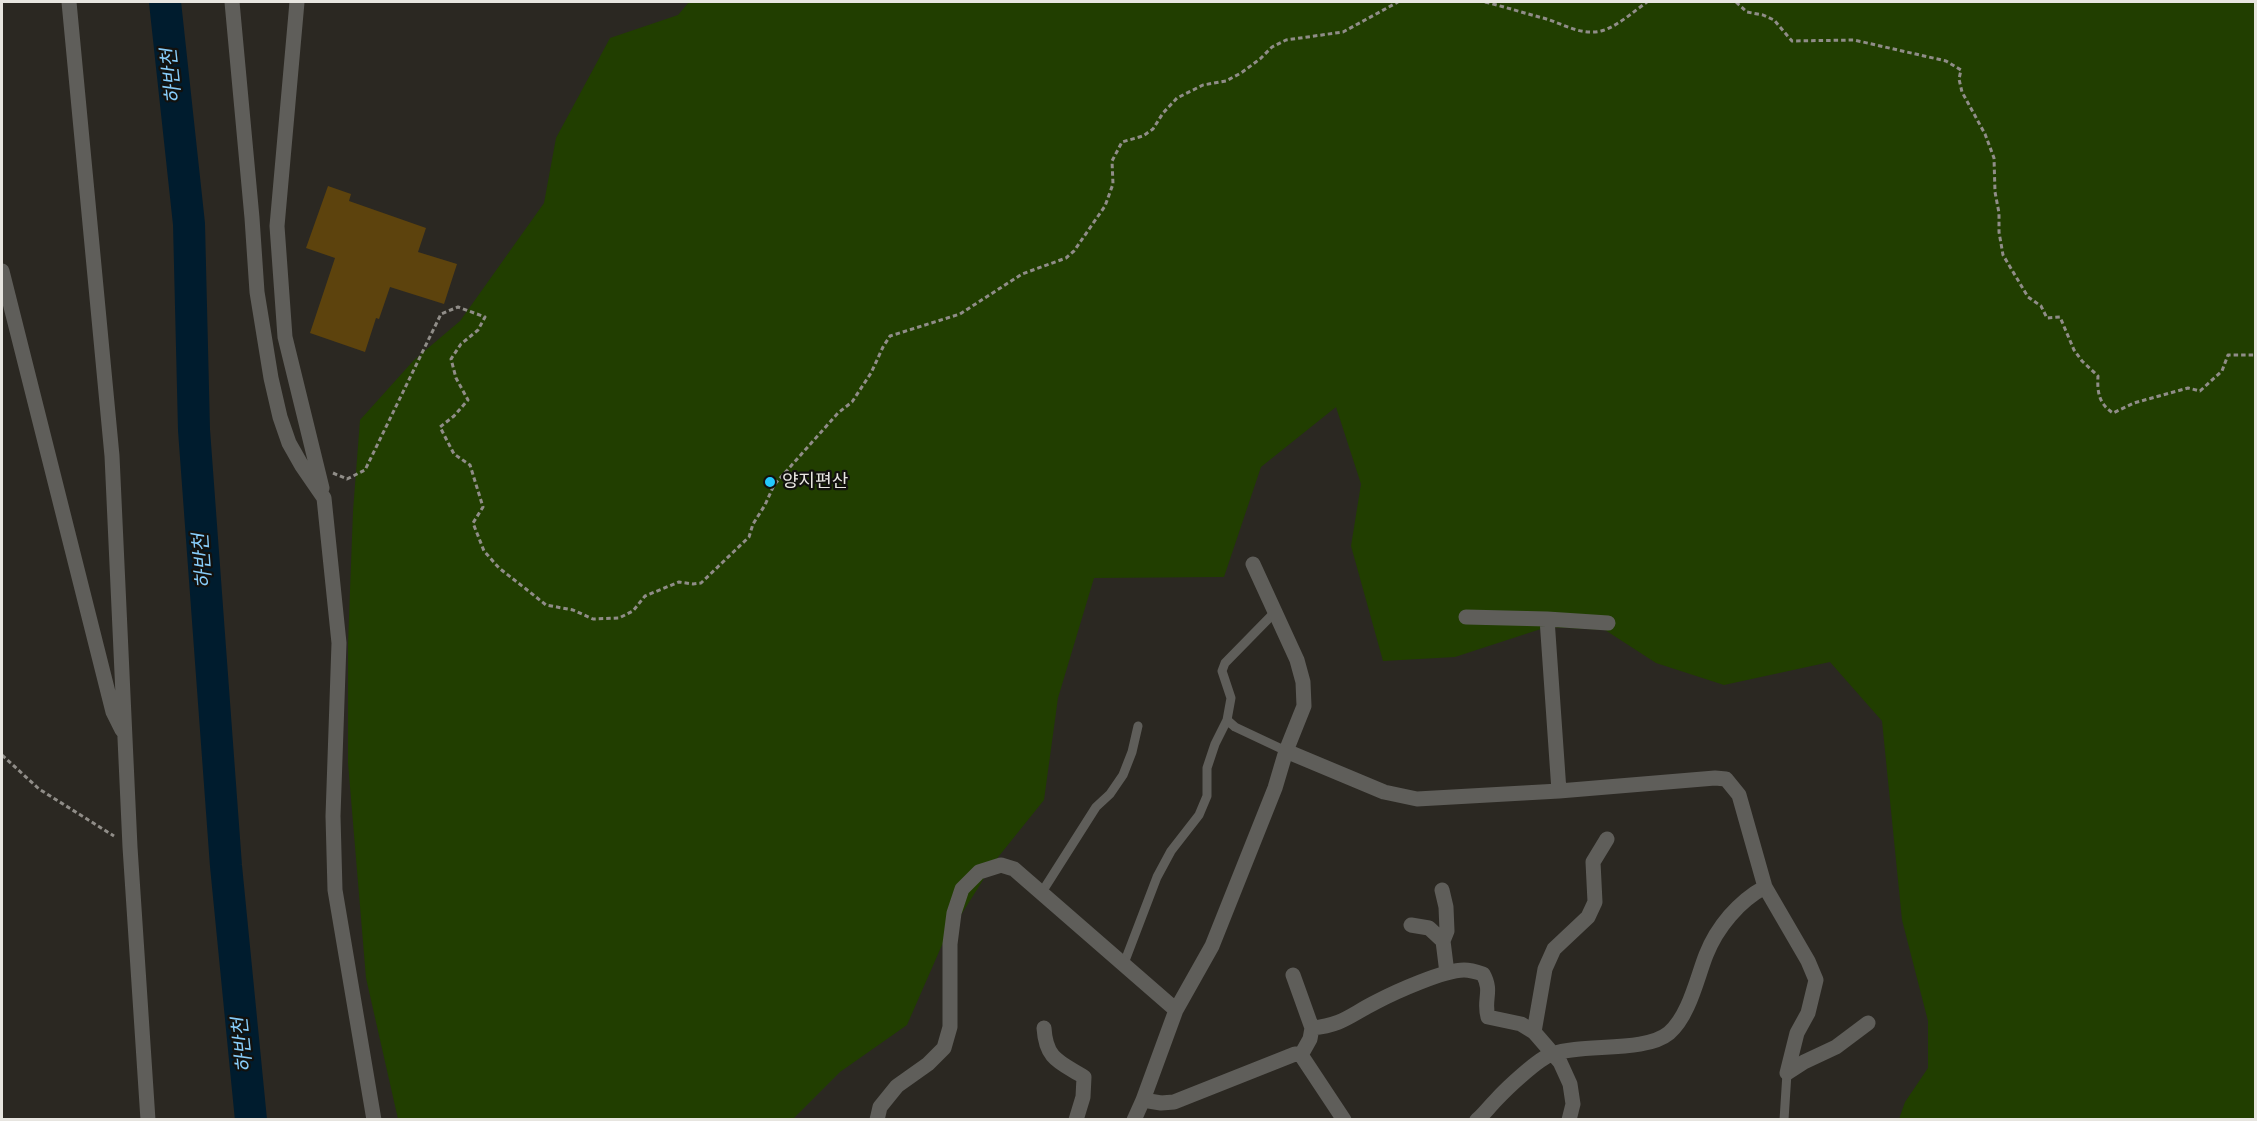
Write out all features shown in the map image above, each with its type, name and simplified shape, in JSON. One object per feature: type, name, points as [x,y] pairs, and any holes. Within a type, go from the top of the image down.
[{"type":"street","points":[[69,2],[111,456],[130,847],[148,1119]]},
{"type":"street","points":[[232,2],[257,292],[271,378],[280,417],[290,443],[302,466],[324,498]]},
{"type":"street","points":[[297,2],[277,226],[285,337],[324,498],[339,643],[333,816],[334,890],[374,1119]]},
{"type":"street","points":[[2,272],[113,712],[125,737]]},
{"type":"street","points":[[1134,1119],[1176,1010],[1212,946],[1275,788],[1286,751],[1304,706],[1303,682],[1297,660],[1253,564]]},
{"type":"street","points":[[1466,617],[1608,623]]},
{"type":"street","points":[[1547,619],[1559,790]]},
{"type":"street","points":[[1286,751],[1384,792],[1417,798],[1726,778],[1739,795],[1765,887],[1808,961],[1816,980],[1808,1013],[1797,1033],[1787,1073]]},
{"type":"street","points":[[1534,1032],[1545,969],[1554,949],[1588,917],[1595,902],[1593,862],[1607,839]]},
{"type":"street","points":[[878,1119],[880,1107],[897,1086],[928,1064],[944,1048],[950,1027],[950,944],[954,913],[962,889],[979,872],[1001,865],[1014,869],[1176,1010]]},
{"type":"street","points":[[1477,1119],[1524,1074],[1551,1054],[1651,1041],[1669,1033],[1685,1011],[1706,955],[1722,925],[1753,894],[1765,887]]},
{"type":"street","points":[[1442,890],[1446,907],[1447,931],[1443,940],[1447,973]]},
{"type":"street","points":[[1411,925],[1429,928],[1443,940]]},
{"type":"street","points":[[1312,1028],[1331,1026],[1347,1020],[1377,1002],[1447,973],[1465,970],[1483,974],[1489,986],[1485,1008],[1488,1017],[1521,1024],[1534,1032],[1560,1062],[1570,1084],[1573,1104],[1569,1119]]},
{"type":"street","points":[[1293,975],[1312,1028],[1310,1040],[1301,1055]]},
{"type":"street","points":[[1787,1073],[1836,1047],[1868,1023]]},
{"type":"street","points":[[1044,1028],[1045,1042],[1049,1052],[1059,1065],[1083,1077],[1083,1097],[1076,1119]]},
{"type":"street","points":[[1143,1100],[1161,1103],[1174,1102],[1295,1054],[1301,1055],[1344,1119]]},
{"type":"lane","points":[[1123,966],[1157,877],[1171,851],[1199,815],[1207,796],[1207,768],[1215,744],[1227,720],[1231,698],[1222,670],[1225,663],[1275,612]]},
{"type":"lane","points":[[1227,720],[1235,727],[1286,751]]},
{"type":"lane","points":[[1042,892],[1096,807],[1110,794],[1123,775],[1132,753],[1138,726]]},
{"type":"lane","points":[[1784,1119],[1787,1073]]},
{"type":"path","points":[[316,466],[347,479],[365,470],[441,314],[458,307],[484,317],[478,330],[461,344],[451,358],[456,378],[468,400],[440,427],[454,454],[470,465],[483,507],[473,523],[484,551],[491,559],[499,568],[546,604],[573,610],[593,619],[619,618],[633,611],[645,596],[679,582],[701,583],[749,537],[753,524],[774,485],[838,413],[852,402],[871,373],[890,336],[960,314],[1013,279],[1066,258],[1074,251],[1105,206],[1113,184],[1112,161],[1122,142],[1143,136],[1153,129],[1163,113],[1177,98],[1203,85],[1226,81],[1241,73],[1272,47],[1286,40],[1343,32],[1398,2]]},
{"type":"path","points":[[1485,2],[1545,19],[1562,27],[1586,32],[1601,31],[1647,2]]},
{"type":"path","points":[[1736,2],[1747,12],[1774,20],[1792,41],[1854,40],[1946,61],[1961,70],[1959,79],[1962,92],[1985,134],[1994,158],[1995,192],[2000,213],[1998,232],[2003,255],[2028,297],[2042,306],[2047,318],[2060,317],[2074,350],[2098,376],[2097,388],[2104,407],[2113,413],[2134,403],[2188,388],[2200,391],[2222,371],[2228,355],[2256,355]]},
{"type":"path","points":[[2,755],[39,789],[130,847]]},
{"type":"green space","points":[[689,2],[2255,2],[2255,1119],[1899,1119],[1905,1102],[1928,1068],[1928,1021],[1902,920],[1882,721],[1830,662],[1724,685],[1656,663],[1605,630],[1547,627],[1455,657],[1383,661],[1351,546],[1361,484],[1336,407],[1261,467],[1224,577],[1094,578],[1058,698],[1044,800],[995,861],[942,945],[907,1025],[840,1072],[793,1119],[398,1119],[366,978],[348,763],[348,644],[353,511],[360,420],[414,360],[460,321],[544,203],[556,138],[610,38],[678,15]]},
{"type":"building","points":[[328,186],[351,194],[349,201],[426,228],[418,252],[457,264],[444,304],[390,287],[379,319],[376,318],[365,352],[310,333],[335,258],[306,248]]},
{"type":"waterway","name":"하반천","points":[[165,2],[189,224],[194,430],[226,866],[251,1120]]},
{"type":"place","name":"양지편산","points":[[770,482]]}]
